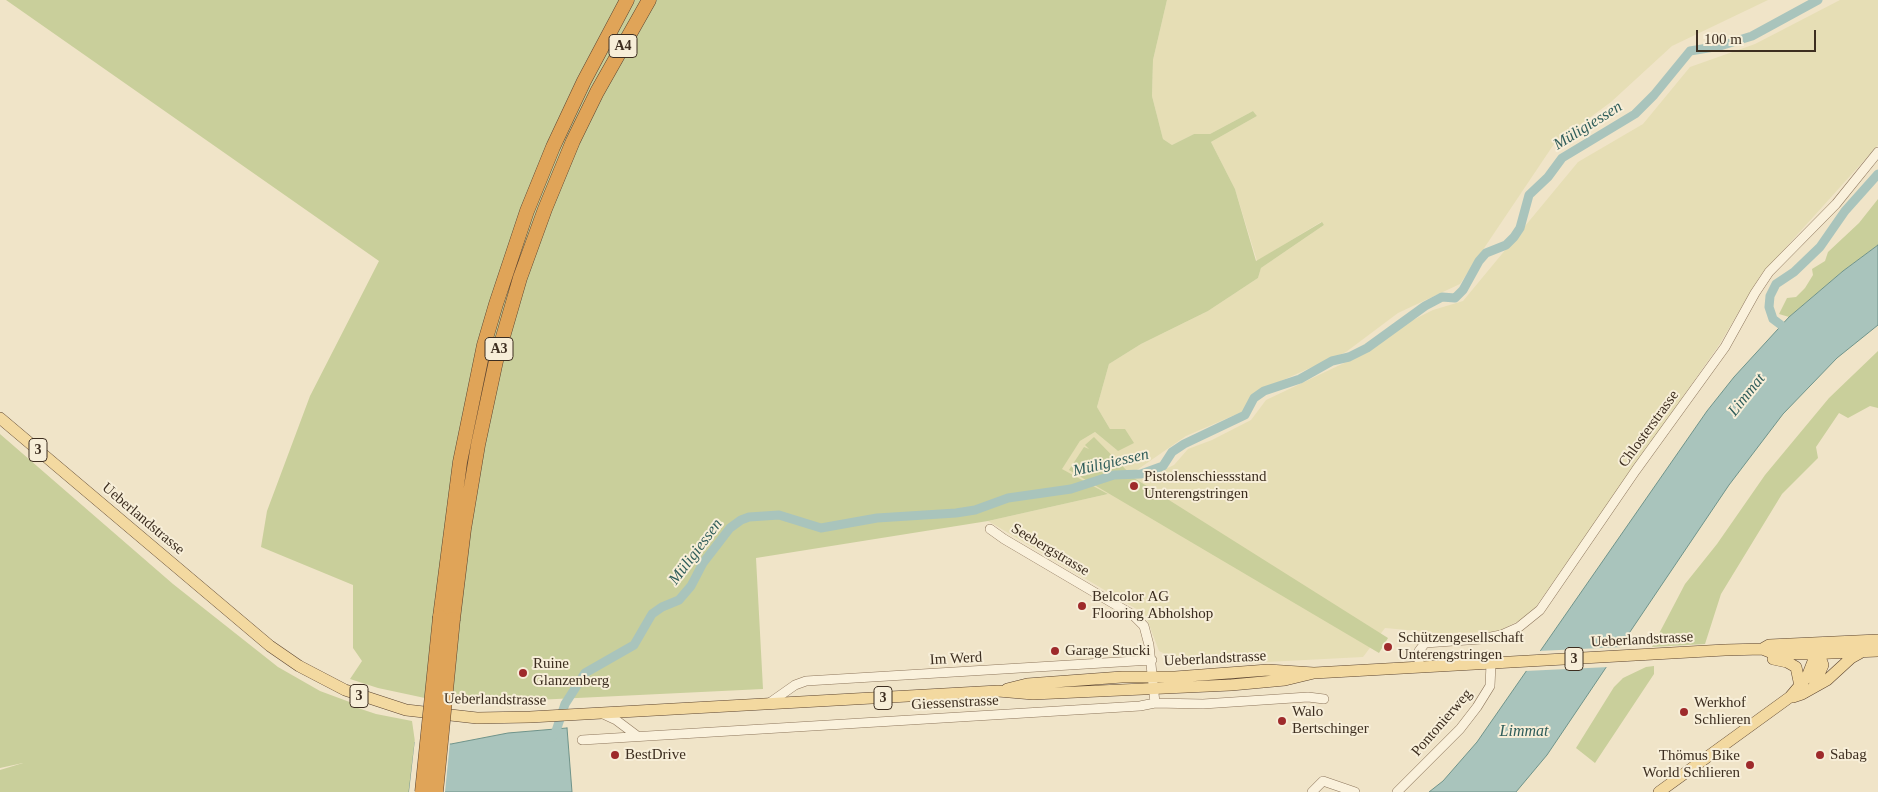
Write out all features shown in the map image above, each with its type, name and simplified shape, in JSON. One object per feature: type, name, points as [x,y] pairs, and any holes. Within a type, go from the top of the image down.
[{"type":"highway","name":"A3","points":[[436,792],[459,471],[484,344],[524,220],[553,147],[584,81],[627,0]]},
{"type":"highway","name":"A3","points":[[422,792],[447,618],[470,487],[498,352],[520,278],[545,209],[597,92],[600,75],[642,0]]},
{"type":"highway","name":"A4","points":[[597,92],[648,0]]},
{"type":"main road","name":"Ueberlandstrasse","points":[[0,418],[257,636],[321,679],[369,699],[417,712],[477,718],[544,717],[998,691],[1033,694],[1268,670],[1314,673],[1762,649],[1772,653],[1820,654],[1878,651]]},
{"type":"main road","points":[[1659,792],[1790,697],[1800,686],[1814,660],[1827,647],[1838,642],[1878,640]]},
{"type":"main road","name":"3","points":[[1810,643],[1838,642]]},
{"type":"main road","name":"Ueberlandstrasse","points":[[1762,649],[1769,645],[1810,643]]},
{"type":"main road","points":[[1810,643],[1816,647],[1823,665],[1814,686]]},
{"type":"main road","points":[[1762,649],[1772,658],[1787,662],[1796,667],[1800,686]]},
{"type":"main road","points":[[1790,697],[1802,694],[1827,680],[1851,658],[1862,652]]},
{"type":"street","name":"Chlosterstrasse","points":[[1419,667],[1419,651],[1425,643],[1481,639],[1501,635],[1519,627],[1540,610],[1636,470],[1725,347],[1754,293],[1769,272],[1836,204],[1878,152]]},
{"type":"street","name":"Seebergstrasse","points":[[990,529],[1133,615],[1144,626],[1152,660],[1154,682]]},
{"type":"street","name":"Im Werd","points":[[768,704],[797,684],[806,681],[1152,660]]},
{"type":"street","name":"Pontonierweg","points":[[1397,792],[1460,729],[1477,706],[1490,686],[1491,664]]},
{"type":"street","points":[[1154,682],[1155,703]]},
{"type":"street","name":"Giessenstrasse","points":[[582,740],[636,735],[1140,706],[1155,703],[1203,704],[1308,697],[1324,699]]},
{"type":"street","points":[[603,714],[616,720],[636,735]]},
{"type":"street","points":[[1312,792],[1324,780],[1354,792]]},
{"type":"shaded area","points":[[1167,0],[1768,0],[1672,46],[1611,102],[1554,144],[1460,284],[1398,313],[1346,352],[1254,393],[1244,411],[1186,436],[1134,472],[1139,478],[1144,479],[1174,465],[1188,449],[1212,440],[1251,420],[1266,400],[1361,355],[1411,321],[1433,310],[1463,301],[1578,162],[1643,124],[1690,67],[1755,44],[1840,0],[1878,0],[1878,145],[1760,276],[1719,345],[1530,615],[1497,632],[1440,633],[1385,628],[1363,657],[1189,666],[1159,651],[1145,614],[988,521],[1108,494],[1061,469],[1080,441],[1095,432],[1118,451],[1110,429],[1097,407],[1109,364],[1141,344],[1208,311],[1258,278],[1261,268],[1324,225],[1321,222],[1257,261],[1235,189],[1211,142],[1257,116],[1253,111],[1210,134],[1194,134],[1172,145],[1163,139],[1152,96],[1153,60]]},
{"type":"green space","points":[[6,0],[1167,0],[1153,60],[1152,96],[1163,139],[1172,145],[1194,134],[1210,134],[1253,111],[1257,116],[1211,142],[1235,189],[1256,261],[1322,222],[1324,225],[1261,268],[1258,278],[1208,311],[1141,344],[1109,364],[1097,407],[1110,429],[1125,429],[1134,443],[1118,451],[1095,432],[1080,441],[1062,469],[1108,494],[988,521],[756,558],[763,689],[453,704],[378,688],[350,679],[362,661],[353,648],[353,585],[261,547],[267,511],[310,396],[379,261]]},
{"type":"green space","points":[[1878,199],[1878,245],[1843,271],[1789,317],[1779,314],[1787,298],[1796,297],[1805,288],[1813,275],[1812,269],[1825,261],[1828,252],[1859,223]]},
{"type":"green space","points":[[1878,351],[1878,408],[1870,406],[1848,418],[1839,413],[1816,447],[1818,458],[1782,494],[1721,594],[1705,644],[1652,647],[1685,584],[1717,544],[1765,475],[1829,398]]},
{"type":"green space","points":[[0,434],[173,584],[278,667],[320,691],[355,704],[355,707],[376,714],[412,721],[415,742],[409,792],[0,792],[0,770],[23,763],[0,768]]},
{"type":"green space","points":[[1094,437],[1134,478],[1388,638],[1379,653],[1069,470],[1084,447],[1089,449],[1085,445]]},
{"type":"green space","points":[[1654,666],[1654,674],[1595,763],[1576,748],[1614,687],[1623,678],[1646,667]]},
{"type":"water","name":"Limmat","points":[[1878,245],[1878,325],[1837,358],[1783,414],[1729,485],[1547,755],[1516,792],[1429,792],[1443,781],[1477,742],[1707,411],[1734,377],[1789,317],[1843,271]]},
{"type":"water","points":[[567,728],[572,792],[409,792],[415,742],[451,744],[508,733]]},
{"type":"pier","points":[[1622,647],[1609,667],[1525,671],[1538,651]]},
{"type":"pier","points":[[415,739],[450,742],[445,792],[409,792]]},
{"type":"waterway","name":"Müligiessen","points":[[551,737],[555,734],[565,704],[585,673],[634,645],[652,614],[662,607],[679,600],[691,586],[703,563],[730,528],[741,520],[749,517],[779,515],[821,528],[877,518],[956,513],[975,510],[1008,498],[1071,489],[1114,475],[1141,474],[1163,466],[1172,452],[1184,444],[1245,415],[1254,398],[1264,391],[1300,379],[1332,361],[1349,357],[1367,348],[1425,306],[1442,297],[1455,298],[1463,290],[1479,261],[1486,253],[1506,245],[1514,237],[1520,228],[1529,195],[1548,177],[1562,158],[1635,114],[1654,95],[1690,51],[1720,46],[1752,36],[1818,0]]},
{"type":"waterway","points":[[1781,325],[1773,319],[1769,307],[1770,296],[1776,284],[1794,272],[1820,247],[1845,211],[1878,174]]},
{"type":"place","name":"Pistolenschiessstand Unterengstringen","points":[[1134,486]]},
{"type":"place","name":"Belcolor AG Flooring Abholshop","points":[[1082,606]]},
{"type":"place","name":"Schützengesellschaft Unterengstringen","points":[[1388,647]]},
{"type":"place","name":"Garage Stucki","points":[[1055,651]]},
{"type":"place","name":"Ruine Glanzenberg","points":[[523,673]]},
{"type":"place","name":"Werkhof Schlieren","points":[[1684,712]]},
{"type":"place","name":"Walo Bertschinger","points":[[1282,721]]},
{"type":"place","name":"BestDrive","points":[[615,755]]},
{"type":"place","name":"Sabag","points":[[1820,755]]},
{"type":"place","name":"Thömus Bike World Schlieren","points":[[1750,765]]}]
